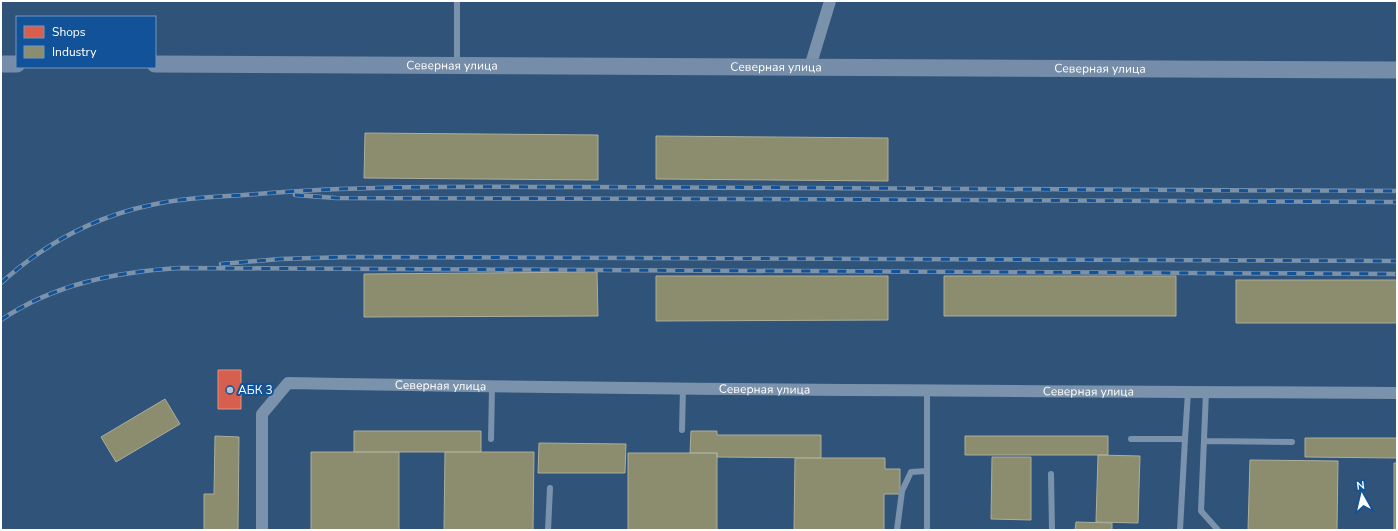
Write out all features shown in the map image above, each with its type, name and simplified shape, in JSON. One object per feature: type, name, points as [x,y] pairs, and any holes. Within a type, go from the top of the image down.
[{"type":"main road","points":[[1,64],[16,64]]},
{"type":"main road","name":"Северная улица","points":[[156,64],[1397,70]]},
{"type":"street","points":[[810,67],[830,1]]},
{"type":"street","name":"Северная улица","points":[[262,530],[262,414],[288,383],[492,387],[927,391],[1397,393]]},
{"type":"lane","points":[[457,1],[457,66]]},
{"type":"lane","points":[[491,439],[492,387]]},
{"type":"lane","points":[[682,430],[683,388]]},
{"type":"lane","points":[[927,391],[927,530]]},
{"type":"lane","points":[[1180,530],[1188,392]]},
{"type":"lane","points":[[1206,392],[1201,512],[1218,530]]},
{"type":"lane","points":[[1131,439],[1185,439]]},
{"type":"lane","points":[[1205,440],[1292,442]]},
{"type":"lane","points":[[898,530],[902,491],[911,472],[927,470]]},
{"type":"lane","points":[[1051,474],[1052,530]]},
{"type":"lane","points":[[548,530],[550,488]]},
{"type":"building: Shops","name":"АБК 3","points":[[218,370],[241,370],[241,409],[218,409]]},
{"type":"building: Industry","points":[[365,133],[598,135],[598,180],[364,178]]},
{"type":"building: Industry","points":[[656,136],[888,138],[888,181],[656,179]]},
{"type":"building: Industry","points":[[597,272],[598,316],[364,317],[364,274]]},
{"type":"building: Industry","points":[[656,276],[888,276],[888,320],[656,321]]},
{"type":"building: Industry","points":[[944,276],[1176,276],[1176,316],[944,316]]},
{"type":"building: Industry","points":[[1236,280],[1397,280],[1397,323],[1236,323]]},
{"type":"building: Industry","points":[[165,399],[180,424],[116,462],[101,437]]},
{"type":"building: Industry","points":[[354,431],[481,431],[481,452],[354,452]]},
{"type":"building: Industry","points":[[691,431],[717,431],[717,435],[821,435],[821,458],[717,457],[717,453],[690,453]]},
{"type":"building: Industry","points":[[215,436],[239,437],[238,530],[204,530],[204,494],[214,494]]},
{"type":"building: Industry","points":[[965,436],[1108,436],[1108,455],[965,455]]},
{"type":"building: Industry","points":[[1305,438],[1397,438],[1397,458],[1305,457]]},
{"type":"building: Industry","points":[[539,443],[626,444],[625,473],[538,473]]},
{"type":"building: Industry","points":[[311,452],[399,452],[399,530],[311,530]]},
{"type":"building: Industry","points":[[445,452],[534,452],[533,530],[444,530]]},
{"type":"building: Industry","points":[[628,453],[717,453],[717,530],[628,530]]},
{"type":"building: Industry","points":[[1098,455],[1140,456],[1138,523],[1096,522]]},
{"type":"building: Industry","points":[[992,457],[1031,457],[1031,520],[991,519]]},
{"type":"building: Industry","points":[[795,458],[885,458],[885,469],[900,469],[900,494],[884,494],[884,530],[794,530]]},
{"type":"building: Industry","points":[[1250,460],[1338,461],[1337,530],[1248,530]]},
{"type":"building: Industry","points":[[1394,463],[1397,463],[1397,530],[1394,530]]},
{"type":"building: Industry","points":[[1076,522],[1112,523],[1112,530],[1075,530]]},
{"type":"railway","points":[[1,283],[17,269],[52,244],[90,225],[130,210],[164,202],[190,199],[298,191],[421,187],[1397,191]]},
{"type":"railway","points":[[295,195],[336,198],[1397,202]]},
{"type":"railway","points":[[221,264],[280,259],[349,257],[1397,261]]},
{"type":"railway","points":[[1,320],[42,297],[86,282],[132,273],[179,268],[1397,274]]},
{"type":"place","name":"АБК 3","points":[[230,390]]}]
